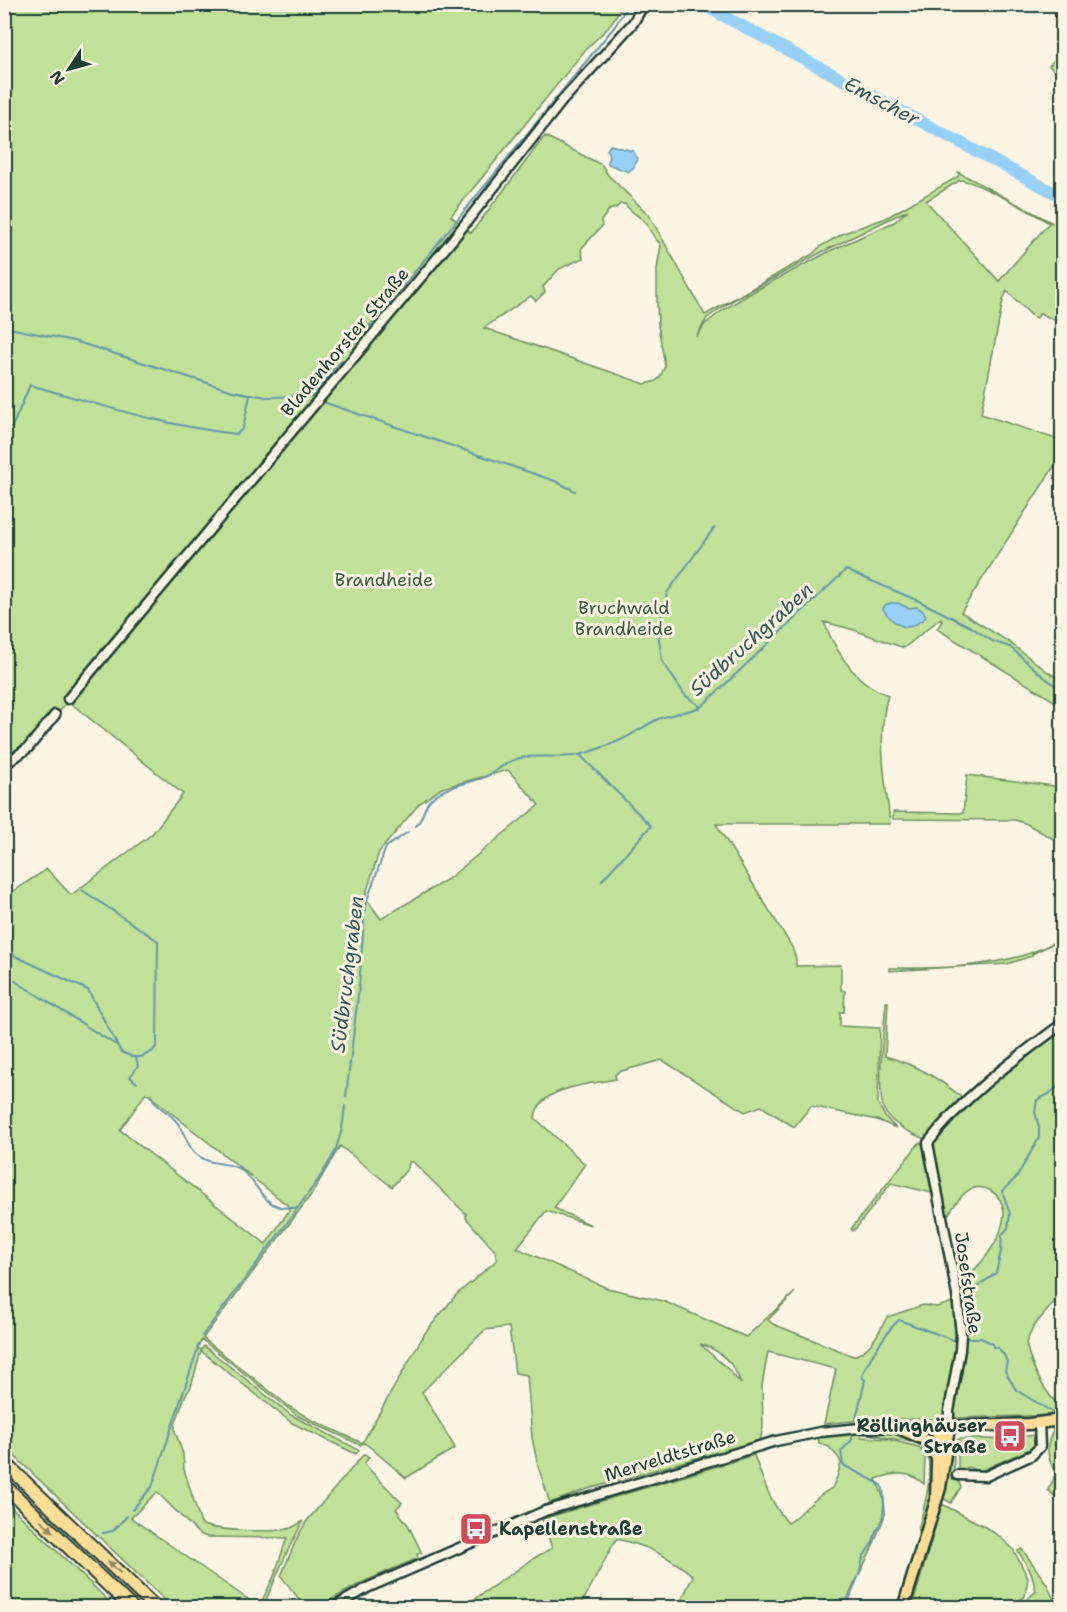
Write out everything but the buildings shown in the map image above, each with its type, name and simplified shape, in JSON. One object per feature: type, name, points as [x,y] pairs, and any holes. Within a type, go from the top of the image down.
[{"type":"highway","points":[[4,1461],[156,1608]]},
{"type":"highway","points":[[4,1485],[132,1608]]},
{"type":"main road","name":"Merveldtstraße","points":[[943,1427],[1062,1420]]},
{"type":"main road","points":[[896,1427],[926,1440],[937,1458]]},
{"type":"main road","points":[[936,1500],[937,1458],[943,1427]]},
{"type":"main road","points":[[903,1608],[944,1467],[943,1427]]},
{"type":"street","name":"Bladenhorster Straße","points":[[68,699],[453,239],[562,101],[633,23],[644,4]]},
{"type":"street","points":[[4,765],[28,748],[55,715]]},
{"type":"street","name":"Josefstraße","points":[[943,1427],[949,1412],[960,1350],[960,1334],[957,1295],[928,1143],[942,1125],[987,1083],[1062,1024]]},
{"type":"street","points":[[957,1475],[986,1476],[1032,1455],[1040,1447],[1039,1423]]},
{"type":"street","name":"Merveldtstraße","points":[[332,1608],[369,1587],[545,1511],[776,1441],[820,1432],[896,1427],[943,1427]]},
{"type":"green space","name":"Brandheide","points":[[5,5],[623,5],[608,28],[585,50],[451,216],[471,233],[545,136],[602,165],[608,175],[649,215],[705,315],[811,255],[821,246],[844,233],[886,218],[959,176],[958,172],[1062,228],[1062,324],[1040,313],[1037,318],[1032,316],[1007,291],[1003,300],[981,414],[1062,441],[1062,454],[961,612],[1009,642],[1062,681],[1062,706],[937,629],[942,621],[941,618],[904,648],[824,622],[849,666],[866,683],[888,695],[884,711],[882,743],[890,824],[716,824],[792,947],[796,966],[841,965],[841,990],[845,991],[844,1012],[840,1012],[840,1026],[880,1028],[878,1103],[885,1117],[896,1128],[877,1120],[811,1106],[794,1127],[761,1106],[745,1112],[662,1060],[618,1072],[615,1075],[616,1079],[568,1088],[556,1093],[538,1107],[535,1118],[585,1164],[554,1208],[591,1225],[546,1211],[517,1248],[607,1288],[663,1301],[746,1337],[795,1292],[768,1320],[853,1356],[870,1345],[887,1317],[923,1305],[937,1307],[956,1301],[958,1351],[946,1414],[943,1419],[861,1420],[824,1424],[836,1369],[768,1352],[762,1385],[763,1428],[760,1440],[588,1489],[550,1503],[532,1438],[527,1375],[515,1373],[509,1327],[485,1330],[422,1392],[455,1448],[406,1478],[364,1443],[360,1445],[298,1416],[202,1340],[197,1348],[201,1350],[204,1346],[291,1415],[359,1450],[356,1454],[292,1423],[201,1351],[191,1387],[185,1396],[175,1425],[175,1431],[201,1524],[231,1530],[284,1530],[303,1521],[263,1607],[259,1607],[172,1607],[5,1447],[4,897],[47,869],[71,895],[152,834],[183,794],[68,701],[29,749],[5,767]],"holes":[[[960,180],[991,191],[1049,223],[999,281],[926,201]],[[625,204],[644,221],[661,245],[657,269],[657,302],[658,326],[665,366],[656,381],[645,384],[484,328],[531,296],[536,301],[545,292],[543,287],[559,269],[583,258],[581,249],[602,226],[601,221],[609,210]],[[908,210],[894,222],[832,250],[756,290],[705,324],[696,337],[707,318],[732,301],[818,254]],[[508,770],[539,805],[448,879],[381,919],[365,897],[379,852],[419,804],[442,788]],[[146,1093],[291,1208],[266,1244],[120,1130]],[[340,1146],[392,1187],[408,1168],[409,1162],[413,1162],[466,1214],[466,1218],[495,1251],[497,1260],[456,1295],[425,1333],[362,1443],[290,1407],[203,1338],[311,1195]],[[700,1344],[725,1358],[735,1370],[741,1384],[731,1372]],[[157,1492],[199,1534],[207,1537],[287,1538],[274,1576],[259,1607],[131,1518]]]},
{"type":"green space","points":[[1062,50],[1062,77],[1049,66]]},
{"type":"green space","points":[[967,775],[1062,787],[1062,844],[1027,824],[1015,820],[893,819],[893,812],[963,813]]},
{"type":"green space","points":[[1062,939],[1032,956],[1007,964],[889,971],[889,968],[991,963],[1024,955]]},
{"type":"green space","points":[[886,1002],[888,1002],[885,1056],[926,1072],[963,1098],[1062,1020],[1062,1022],[926,1139],[902,1128],[891,1120],[884,1110],[881,1074]]},
{"type":"green space","points":[[1062,1026],[1062,1281],[1055,1301],[1034,1326],[1026,1343],[1039,1379],[1062,1409],[1062,1415],[956,1418],[952,1413],[962,1348],[958,1283],[982,1262],[995,1244],[1003,1224],[1004,1214],[996,1195],[985,1188],[978,1188],[965,1193],[945,1219],[931,1146],[937,1134],[968,1102]]},
{"type":"green space","points":[[920,1142],[926,1148],[936,1194],[891,1183],[853,1231],[851,1229]]},
{"type":"green space","points":[[1062,1429],[1062,1503],[1048,1490],[1056,1474],[1049,1458],[1048,1447],[1053,1430]]},
{"type":"green space","points":[[859,1430],[861,1437],[886,1439],[919,1447],[925,1456],[924,1484],[913,1476],[901,1474],[876,1479],[883,1497],[881,1523],[844,1607],[678,1607],[693,1576],[657,1552],[616,1539],[580,1607],[461,1608],[552,1548],[542,1519],[754,1455],[772,1499],[788,1523],[832,1488],[837,1477],[841,1463],[829,1447],[819,1443],[818,1436]]},
{"type":"green space","points":[[862,1430],[910,1436],[922,1444],[862,1433]]},
{"type":"green space","points":[[1035,1435],[1037,1441],[1032,1448],[978,1472],[969,1467],[958,1472],[958,1439],[1002,1439]]},
{"type":"green space","points":[[954,1438],[954,1471],[961,1487],[951,1503],[941,1497]]},
{"type":"green space","points":[[924,1447],[933,1455],[932,1493],[923,1532],[918,1530],[929,1477],[929,1466]]},
{"type":"green space","points":[[364,1454],[369,1457],[364,1464],[402,1503],[396,1509],[408,1525],[422,1553],[417,1554],[418,1558],[361,1583],[318,1607],[305,1607],[281,1576],[306,1522]]},
{"type":"green space","points":[[5,1501],[115,1607],[5,1607]]},
{"type":"green space","points":[[942,1504],[982,1525],[1013,1549],[1028,1578],[1025,1596],[1011,1607],[912,1607]]},
{"type":"green space","points":[[1022,1549],[1047,1584],[1057,1607],[1018,1607],[1036,1591],[1031,1572],[1018,1551]]},
{"type":"water","points":[[610,145],[633,151],[638,159],[633,168],[628,172],[608,164],[607,150]]},
{"type":"water","points":[[890,603],[898,603],[908,608],[917,607],[924,612],[926,617],[910,627],[904,627],[890,618],[883,609]]},
{"type":"waterway","name":"Emscher","points":[[701,4],[1062,197]]},
{"type":"waterway","points":[[395,296],[615,26],[628,5]]},
{"type":"waterway","points":[[355,343],[390,302]]},
{"type":"waterway","points":[[4,327],[74,341],[233,391],[266,397],[313,396],[342,360]]},
{"type":"waterway","points":[[12,427],[30,385],[159,420],[237,434],[243,428],[250,395]]},
{"type":"waterway","points":[[323,402],[555,481],[575,491]]},
{"type":"waterway","points":[[4,442],[9,432]]},
{"type":"waterway","points":[[701,707],[685,695],[662,661],[658,631],[667,593],[714,528]]},
{"type":"waterway","name":"Südbruchgraben","points":[[416,826],[428,802],[437,794],[485,777],[510,762],[526,757],[566,757],[581,754],[619,741],[658,719],[701,707],[846,570],[921,602],[971,627],[992,641],[1010,647],[1062,690]]},
{"type":"waterway","points":[[580,755],[651,826],[602,880]]},
{"type":"waterway","name":"Südbruchgraben","points":[[346,1097],[359,987],[365,906],[386,847],[408,832]]},
{"type":"waterway","points":[[4,942],[15,956],[88,990],[121,1052],[133,1057],[141,1057],[153,1051],[157,1045],[158,941],[82,890]]},
{"type":"waterway","points":[[4,974],[116,1045]]},
{"type":"waterway","points":[[136,1058],[138,1066],[130,1077],[137,1083]]},
{"type":"waterway","points":[[963,1340],[967,1338],[964,1333],[963,1302],[976,1288],[996,1273],[1002,1235],[1008,1228],[1010,1214],[1002,1191],[1016,1178],[1039,1138],[1035,1112],[1037,1100],[1062,1083]]},
{"type":"waterway","points":[[151,1095],[155,1103],[180,1126],[190,1147],[199,1156],[210,1162],[241,1170],[269,1202],[285,1208],[298,1208]]},
{"type":"waterway","name":"Südbruchgraben","points":[[202,1336],[322,1174],[335,1152],[342,1129],[345,1106]]},
{"type":"waterway","points":[[856,1419],[865,1380],[862,1377],[864,1371],[889,1330],[899,1320],[956,1341]]},
{"type":"waterway","points":[[967,1338],[981,1338],[998,1348],[1004,1355],[1007,1362],[1005,1371],[1016,1390],[1054,1413]]},
{"type":"waterway","name":"Südbruchgraben","points":[[132,1510],[152,1487],[199,1345]]},
{"type":"waterway","points":[[846,1608],[860,1572],[863,1557],[873,1542],[885,1514],[883,1489],[880,1484],[843,1465],[841,1451],[852,1440],[852,1436]]},
{"type":"waterway","name":"Südbruchgraben","points":[[103,1533],[113,1531],[127,1516]]},
{"type":"place","name":"Röllinghäuser Straße","points":[[1010,1436]]},
{"type":"place","name":"Kapellenstraße","points":[[476,1529]]},
{"type":"park label","name":"Bruchwald Brandheide","points":[[624,618]]}]
